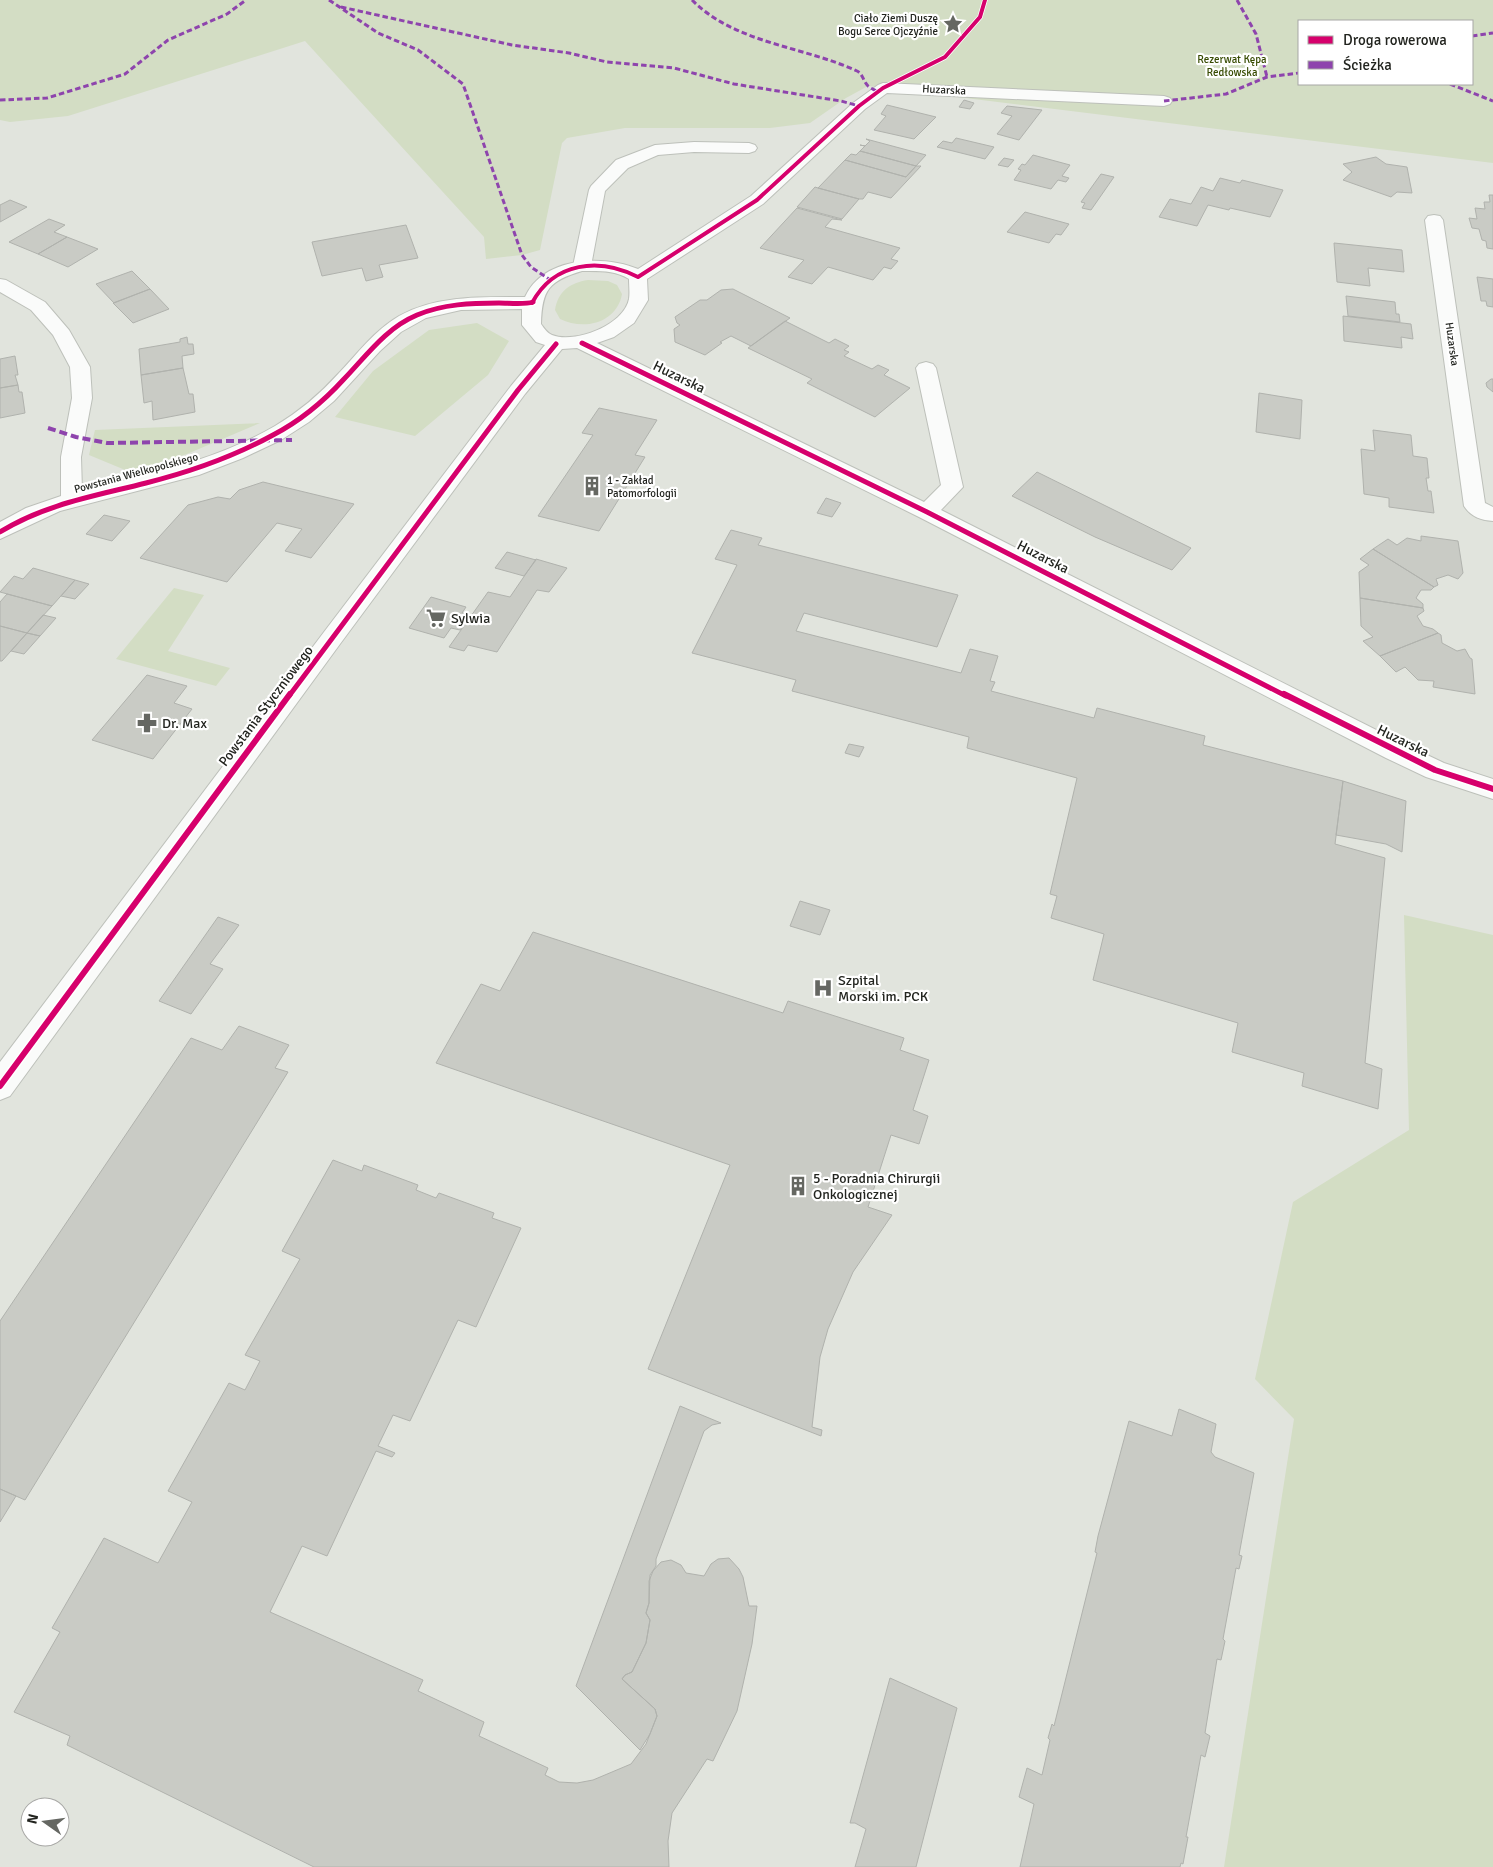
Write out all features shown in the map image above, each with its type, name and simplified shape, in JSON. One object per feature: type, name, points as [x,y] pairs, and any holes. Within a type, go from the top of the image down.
[{"type":"street","name":"Huzarska","points":[[638,277],[757,200],[859,106],[883,88],[1164,101]]},
{"type":"street","points":[[582,266],[596,190],[622,164],[655,150],[694,147],[749,148]]},
{"type":"street","name":"Huzarska","points":[[1434,220],[1474,506],[1485,513],[1493,514]]},
{"type":"street","points":[[582,266],[610,266],[622,268],[638,277],[641,286],[640,296],[628,317],[609,333],[582,343],[556,344],[542,339],[534,329],[530,312],[540,286],[564,271],[582,266]]},
{"type":"street","name":"Powstania Wielkopolskiego","points":[[0,284],[38,306],[62,334],[80,367],[82,398],[71,457],[72,501]]},
{"type":"street","name":"Powstania Wielkopolskiego","points":[[0,532],[24,519],[72,501],[176,475],[218,461],[266,440],[311,410],[336,389],[381,338],[399,325],[418,315],[442,308],[467,305],[532,303]]},
{"type":"street","name":"Huzarska","points":[[582,343],[927,512],[1395,751],[1435,770],[1493,789]]},
{"type":"street","name":"Powstania Styczniowego","points":[[0,1086],[332,638],[518,390],[556,344]]},
{"type":"street","points":[[926,368],[952,487],[927,512]]},
{"type":"green space","name":"Rezerwat Kępa Redłowska","points":[[0,0],[1493,0],[1493,163],[868,86],[846,98],[810,123],[770,128],[625,128],[567,138],[562,143],[540,250],[522,255],[486,259],[484,237],[305,41],[68,116],[10,122],[0,120]]},
{"type":"green space","points":[[588,280],[608,281],[617,285],[622,294],[614,312],[607,318],[589,324],[569,323],[560,319],[555,310],[562,293],[576,283]]},
{"type":"green space","points":[[477,323],[509,341],[488,375],[415,436],[335,417],[373,371],[429,330]]},
{"type":"green space","points":[[260,423],[187,454],[130,472],[89,455],[95,430]]},
{"type":"green space","points":[[174,588],[204,595],[168,651],[230,668],[216,686],[116,659]]},
{"type":"green space","points":[[1404,915],[1493,935],[1493,1867],[1224,1867],[1294,1419],[1255,1379],[1293,1202],[1409,1130]]},
{"type":"building","points":[[964,100],[974,103],[970,109],[959,107]]},
{"type":"building","points":[[887,105],[936,117],[914,139],[874,130],[886,116],[881,114]]},
{"type":"building","points":[[1007,106],[1042,110],[1019,140],[997,134],[1012,116],[1001,113]]},
{"type":"building","points":[[956,138],[994,147],[985,159],[937,147],[943,141],[952,143]]},
{"type":"building","points":[[866,139],[926,155],[916,166],[860,151],[870,141]]},
{"type":"building","points":[[860,151],[916,166],[906,177],[845,160],[851,154],[856,155]]},
{"type":"building","points":[[1033,155],[1070,165],[1062,176],[1069,178],[1066,182],[1058,180],[1051,189],[1014,180],[1021,170],[1018,169],[1022,164],[1025,165]]},
{"type":"building","points":[[1376,157],[1386,164],[1407,167],[1412,193],[1397,192],[1391,197],[1343,180],[1352,172],[1343,164]]},
{"type":"building","points":[[1004,158],[1014,160],[1008,167],[998,165]]},
{"type":"building","points":[[845,160],[906,177],[916,166],[921,166],[891,198],[868,192],[863,199],[859,199],[818,188]]},
{"type":"building","points":[[1101,174],[1114,177],[1091,210],[1082,208],[1085,203],[1081,202]]},
{"type":"building","points":[[1220,178],[1240,183],[1242,180],[1283,190],[1270,217],[1208,205],[1197,226],[1159,217],[1170,199],[1191,204],[1201,187],[1213,191]]},
{"type":"building","points":[[815,187],[859,199],[842,219],[797,207]]},
{"type":"building","points":[[1489,195],[1493,195],[1493,249],[1487,248],[1486,241],[1482,240],[1479,229],[1472,228],[1469,218],[1477,219],[1475,208],[1485,209],[1484,202],[1490,202]]},
{"type":"building","points":[[10,200],[27,207],[0,222],[0,205]]},
{"type":"building","points":[[797,208],[842,220],[832,219],[825,227],[900,248],[891,259],[898,261],[891,269],[884,267],[873,280],[828,267],[812,284],[788,277],[804,260],[760,248]]},
{"type":"building","points":[[1025,212],[1069,224],[1061,235],[1056,234],[1049,243],[1007,232]]},
{"type":"building","points":[[49,219],[65,225],[54,232],[67,237],[38,254],[9,242]]},
{"type":"building","points":[[406,225],[418,258],[379,265],[383,277],[366,281],[362,268],[322,276],[312,242]]},
{"type":"building","points":[[67,237],[98,249],[68,267],[38,254]]},
{"type":"building","points":[[1334,243],[1402,250],[1404,272],[1368,268],[1370,286],[1337,282]]},
{"type":"building","points":[[132,271],[150,289],[114,303],[96,284]]},
{"type":"building","points":[[1477,277],[1493,279],[1493,307],[1487,306],[1486,301],[1481,301]]},
{"type":"building","points":[[150,289],[169,309],[133,323],[113,303]]},
{"type":"building","points":[[733,289],[790,318],[751,346],[731,336],[720,342],[722,343],[705,355],[675,342],[674,329],[680,325],[675,317],[700,300],[707,300],[721,290]]},
{"type":"building","points":[[1346,296],[1395,302],[1396,314],[1399,314],[1400,322],[1348,316]]},
{"type":"building","points":[[1343,316],[1411,324],[1413,339],[1401,337],[1402,348],[1344,341]]},
{"type":"building","points":[[785,321],[829,343],[835,339],[849,346],[844,350],[849,352],[844,356],[872,369],[878,365],[889,370],[884,375],[910,388],[875,417],[807,383],[812,379],[748,348]]},
{"type":"building","points":[[187,337],[188,344],[193,344],[194,354],[182,356],[183,368],[141,375],[139,349],[180,342],[180,339]]},
{"type":"building","points":[[15,356],[18,375],[15,375],[18,385],[0,388],[0,359]]},
{"type":"building","points":[[183,368],[189,394],[193,394],[195,412],[153,420],[152,401],[144,403],[141,375]]},
{"type":"building","points":[[1493,379],[1493,392],[1487,387],[1486,383]]},
{"type":"building","points":[[18,385],[19,392],[22,392],[25,413],[0,418],[0,388]]},
{"type":"building","points":[[1259,393],[1302,400],[1300,439],[1256,432]]},
{"type":"building","name":"1 - Zakład Patomorfologii","points":[[599,408],[657,420],[635,455],[645,457],[599,531],[538,516],[593,435],[582,433]]},
{"type":"building","points":[[1373,430],[1411,435],[1413,456],[1427,458],[1429,478],[1426,478],[1428,491],[1431,491],[1434,513],[1389,507],[1389,498],[1364,494],[1361,449],[1375,451]]},
{"type":"building","points":[[1037,472],[1191,548],[1172,570],[1095,537],[1012,496]]},
{"type":"building","points":[[263,482],[354,504],[311,558],[285,551],[302,529],[277,523],[227,582],[140,558],[188,505],[218,497],[230,499],[239,490]]},
{"type":"building","points":[[826,498],[841,503],[832,517],[817,513]]},
{"type":"building","points":[[104,515],[130,521],[112,541],[86,534]]},
{"type":"building","points":[[731,530],[762,538],[758,545],[958,595],[937,647],[804,613],[796,631],[961,673],[970,649],[998,656],[990,681],[995,682],[991,691],[1094,718],[1097,708],[1205,736],[1203,745],[1343,781],[1335,844],[1385,858],[1365,1063],[1382,1069],[1378,1109],[1302,1086],[1304,1073],[1232,1052],[1238,1023],[1093,980],[1104,934],[1051,918],[1057,896],[1050,894],[1077,778],[967,748],[969,737],[792,691],[796,680],[692,653],[737,565],[715,559]]},
{"type":"building","points":[[1421,536],[1458,541],[1463,573],[1458,579],[1448,575],[1436,579],[1438,585],[1434,587],[1373,549],[1388,539],[1397,545],[1407,538],[1421,541]]},
{"type":"building","points":[[1373,549],[1434,587],[1431,590],[1421,590],[1416,598],[1423,604],[1423,608],[1360,598],[1359,572],[1369,565],[1360,559]]},
{"type":"building","points":[[507,552],[536,560],[524,576],[495,568]]},
{"type":"building","points":[[536,559],[567,568],[549,592],[537,590],[497,652],[468,645],[464,651],[449,647],[488,592],[510,597]]},
{"type":"building","points":[[33,568],[75,580],[52,606],[0,592],[14,576],[23,579]]},
{"type":"building","points":[[75,580],[89,584],[75,599],[61,596]]},
{"type":"building","points":[[7,594],[52,606],[27,633],[0,626],[0,602]]},
{"type":"building","points":[[431,597],[466,607],[462,613],[471,615],[460,630],[451,628],[444,638],[409,628]]},
{"type":"building","points":[[1360,598],[1423,608],[1424,611],[1417,616],[1423,626],[1433,629],[1438,633],[1380,656],[1363,641],[1373,637],[1361,626]]},
{"type":"building","points":[[43,615],[56,618],[40,636],[27,633]]},
{"type":"building","points":[[0,626],[27,633],[2,661],[0,661]]},
{"type":"building","points":[[27,633],[40,636],[24,654],[11,651]]},
{"type":"building","points":[[1438,633],[1441,635],[1442,643],[1457,651],[1465,649],[1472,659],[1475,694],[1433,687],[1434,681],[1418,680],[1405,667],[1396,672],[1380,656]]},
{"type":"building","points":[[147,675],[187,686],[174,703],[192,709],[153,759],[92,740]]},
{"type":"building","points":[[849,744],[864,747],[859,757],[845,753]]},
{"type":"building","points":[[1343,781],[1406,801],[1402,852],[1386,844],[1336,835]]},
{"type":"building","points":[[800,901],[830,910],[820,935],[790,926]]},
{"type":"building","points":[[218,917],[239,925],[210,964],[223,969],[191,1014],[159,1001]]},
{"type":"building","name":"5 - Poradnia Chirurgii Onkologicznej","points":[[533,932],[783,1013],[788,1001],[904,1038],[900,1050],[929,1060],[913,1110],[928,1116],[919,1144],[891,1135],[868,1207],[892,1215],[853,1272],[828,1329],[820,1357],[812,1427],[822,1430],[821,1436],[648,1369],[730,1165],[436,1063],[481,984],[500,991]]},
{"type":"building","points":[[239,1026],[289,1045],[275,1068],[288,1072],[25,1500],[0,1489],[0,1321],[191,1038],[222,1050]]},
{"type":"building","points":[[333,1160],[362,1171],[364,1165],[418,1185],[416,1190],[436,1198],[439,1193],[494,1213],[492,1218],[521,1228],[476,1327],[458,1320],[410,1421],[393,1415],[378,1446],[395,1453],[392,1457],[376,1451],[327,1556],[302,1546],[270,1612],[423,1680],[418,1691],[484,1722],[479,1736],[548,1768],[545,1775],[559,1782],[577,1783],[593,1780],[631,1764],[646,1744],[657,1716],[655,1709],[622,1679],[625,1675],[632,1672],[646,1643],[650,1620],[646,1613],[649,1603],[649,1581],[653,1571],[661,1562],[671,1560],[681,1565],[686,1573],[704,1576],[711,1564],[718,1559],[729,1558],[739,1569],[743,1577],[749,1606],[757,1606],[752,1644],[737,1711],[713,1761],[707,1759],[672,1813],[668,1841],[669,1867],[314,1867],[67,1745],[70,1736],[14,1712],[60,1632],[52,1628],[104,1538],[158,1563],[192,1502],[168,1491],[229,1383],[245,1390],[260,1361],[245,1355],[300,1259],[282,1251]]},
{"type":"building","points":[[680,1406],[721,1423],[712,1425],[704,1431],[656,1559],[656,1566],[650,1575],[649,1603],[646,1613],[650,1620],[646,1643],[632,1672],[625,1675],[622,1679],[655,1709],[657,1716],[650,1734],[640,1750],[576,1686]]},
{"type":"building","points":[[1179,1409],[1216,1424],[1211,1452],[1215,1457],[1254,1473],[1239,1555],[1242,1556],[1239,1569],[1236,1568],[1221,1660],[1217,1659],[1205,1733],[1210,1736],[1205,1757],[1201,1755],[1183,1864],[1181,1863],[1180,1867],[1020,1867],[1034,1804],[1019,1797],[1027,1768],[1042,1775],[1050,1740],[1048,1738],[1052,1724],[1054,1726],[1097,1553],[1095,1552],[1098,1536],[1129,1421],[1172,1436]]},
{"type":"building","points":[[0,1489],[16,1496],[0,1522]]},
{"type":"building","points":[[890,1678],[957,1708],[916,1867],[855,1867],[866,1829],[855,1823],[850,1823]]},
{"type":"marked path","points":[[0,100],[47,98],[125,74],[168,40],[227,14],[246,0]]},
{"type":"marked path","points":[[329,0],[378,33],[418,50],[463,84],[522,255],[531,267],[549,279]]},
{"type":"marked path","points":[[692,0],[704,12],[731,29],[823,58],[860,72],[868,86],[878,92]]},
{"type":"marked path","points":[[1237,0],[1256,34],[1267,77]]},
{"type":"marked path","points":[[341,7],[512,45],[569,53],[607,62],[674,68],[734,84],[841,101],[859,106]]},
{"type":"marked path","points":[[1473,36],[1493,33]]},
{"type":"marked path","points":[[1164,101],[1226,94],[1267,77],[1298,73]]},
{"type":"marked path","points":[[1453,85],[1493,101]]},
{"type":"marked path","points":[[48,428],[76,437],[107,443],[292,440]]},
{"type":"cycle path","points":[[0,532],[16,522],[52,506],[177,475],[236,453],[274,435],[310,411],[327,396],[383,337],[406,320],[419,314],[461,305],[532,303],[539,289],[550,279],[563,271],[578,267],[610,266],[625,270],[638,277],[757,200],[859,106],[883,88],[945,57],[980,17],[985,0]]},
{"type":"cycle path","points":[[582,343],[927,512],[1395,751],[1435,770],[1493,789]]},
{"type":"cycle path","points":[[0,1086],[332,638],[518,390],[556,344]]},
{"type":"place","name":"Ciało Ziemi Duszę Bogu Serce Ojczyźnie","points":[[953,24]]},
{"type":"place","name":"1 - Zakład Patomorfologii","points":[[592,486]]},
{"type":"place","name":"Sylwia","points":[[436,618]]},
{"type":"place","name":"Dr. Max","points":[[147,723]]},
{"type":"place","name":"Szpital Morski im. PCK","points":[[823,988]]},
{"type":"place","name":"5 - Poradnia Chirurgii Onkologicznej","points":[[798,1186]]}]
